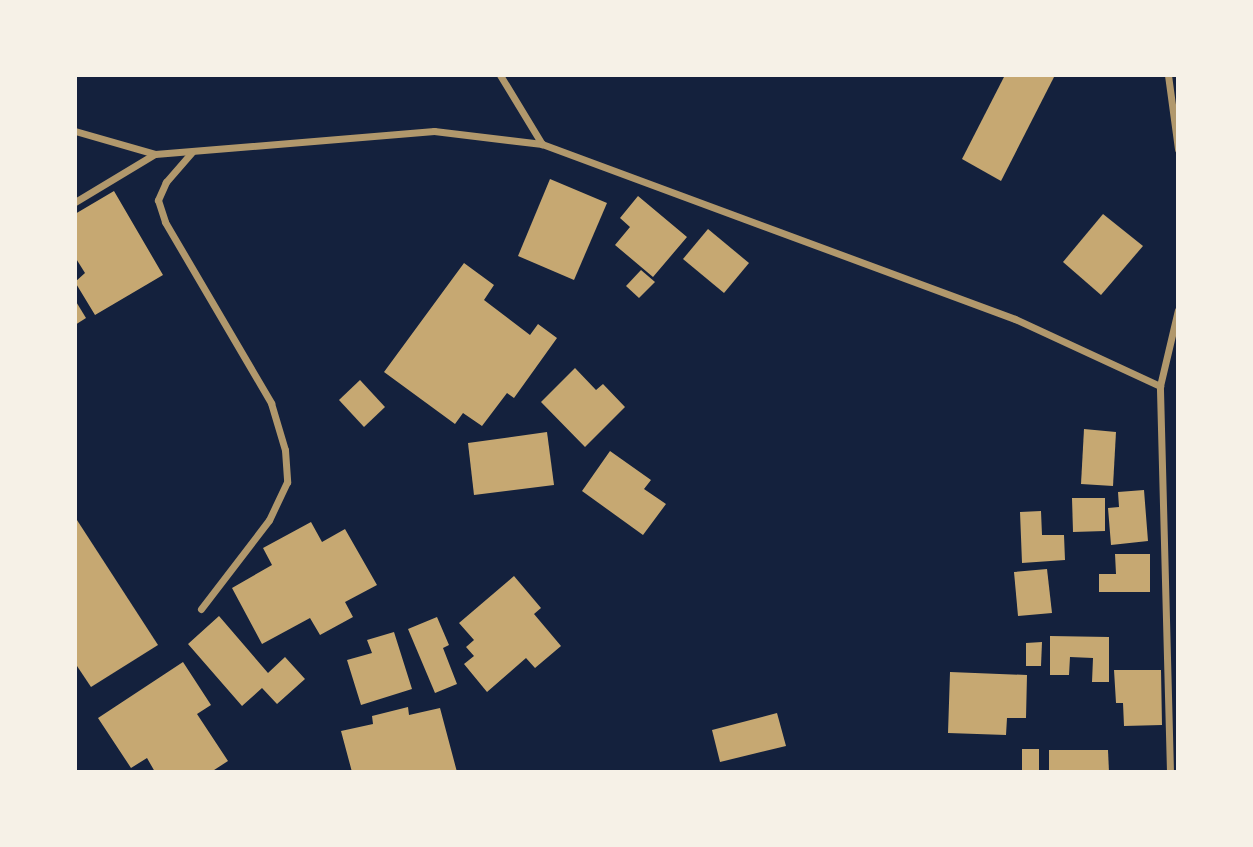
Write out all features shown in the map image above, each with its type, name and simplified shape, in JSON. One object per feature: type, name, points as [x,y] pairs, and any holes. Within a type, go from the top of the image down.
[{"type":"street","points":[[500,75],[542,144]]},
{"type":"street","points":[[1168,75],[1178,149]]},
{"type":"street","points":[[75,131],[155,155],[434,131],[542,144],[1015,319],[1160,386]]},
{"type":"street","points":[[192,151],[166,182],[158,200],[165,222],[271,403],[285,450],[287,482],[269,520],[201,609]]},
{"type":"street","points":[[75,202],[155,155]]},
{"type":"street","points":[[1170,772],[1160,386],[1178,310]]},
{"type":"building","points":[[1005,75],[1054,77],[1001,181],[962,159]]},
{"type":"building","points":[[550,179],[607,203],[574,280],[518,256]]},
{"type":"building","points":[[114,191],[163,275],[95,315],[75,282],[85,273],[75,257],[75,214]]},
{"type":"building","points":[[638,196],[687,237],[653,277],[615,245],[630,227],[620,218]]},
{"type":"building","points":[[1103,214],[1143,246],[1101,295],[1063,262]]},
{"type":"building","points":[[708,229],[749,263],[724,293],[683,259]]},
{"type":"building","points":[[464,263],[494,285],[484,300],[530,335],[538,324],[557,338],[514,398],[507,393],[482,426],[463,413],[455,424],[384,372]]},
{"type":"building","points":[[641,270],[655,282],[639,298],[626,286]]},
{"type":"building","points":[[75,300],[86,318],[75,325]]},
{"type":"building","points":[[575,368],[596,390],[603,384],[625,407],[585,447],[541,402]]},
{"type":"building","points":[[360,380],[385,407],[364,427],[339,400]]},
{"type":"building","points":[[1084,429],[1116,432],[1113,486],[1081,484]]},
{"type":"building","points":[[547,432],[554,485],[474,495],[468,443]]},
{"type":"building","points":[[610,451],[651,480],[644,489],[666,504],[643,535],[582,491]]},
{"type":"building","points":[[1144,490],[1148,541],[1111,545],[1108,508],[1119,507],[1118,492]]},
{"type":"building","points":[[1072,498],[1105,498],[1105,531],[1073,532]]},
{"type":"building","points":[[1041,511],[1042,535],[1064,535],[1065,560],[1022,563],[1020,512]]},
{"type":"building","points":[[75,517],[158,645],[91,687],[75,663]]},
{"type":"building","points":[[311,522],[322,542],[345,529],[377,585],[345,602],[353,617],[320,635],[310,618],[262,644],[232,588],[272,565],[263,548]]},
{"type":"building","points":[[1115,554],[1150,554],[1150,592],[1099,592],[1099,574],[1116,574]]},
{"type":"building","points":[[1047,569],[1052,613],[1018,616],[1014,572]]},
{"type":"building","points":[[514,576],[541,608],[534,614],[561,646],[535,668],[526,658],[487,692],[464,664],[474,656],[466,647],[474,640],[459,623]]},
{"type":"building","points":[[219,616],[268,673],[285,657],[305,679],[277,704],[262,688],[242,706],[188,644]]},
{"type":"building","points":[[437,617],[449,645],[443,648],[457,684],[435,693],[408,629]]},
{"type":"building","points":[[394,632],[412,689],[361,705],[347,660],[372,653],[367,640]]},
{"type":"building","points":[[1050,636],[1109,637],[1109,682],[1092,682],[1093,658],[1070,657],[1069,675],[1050,675]]},
{"type":"building","points":[[1042,642],[1041,666],[1026,666],[1026,643]]},
{"type":"building","points":[[183,662],[211,705],[197,714],[228,761],[211,772],[155,772],[147,758],[131,768],[98,718]]},
{"type":"building","points":[[1114,670],[1161,670],[1162,725],[1124,726],[1123,703],[1116,703]]},
{"type":"building","points":[[950,672],[1027,675],[1026,718],[1007,718],[1006,735],[948,733]]},
{"type":"building","points":[[408,707],[409,715],[440,708],[457,772],[352,772],[341,731],[373,724],[372,716]]},
{"type":"building","points":[[777,713],[786,746],[720,762],[712,730]]},
{"type":"building","points":[[1022,749],[1039,749],[1039,772],[1022,772]]},
{"type":"building","points":[[1049,750],[1108,750],[1109,772],[1049,772]]}]
